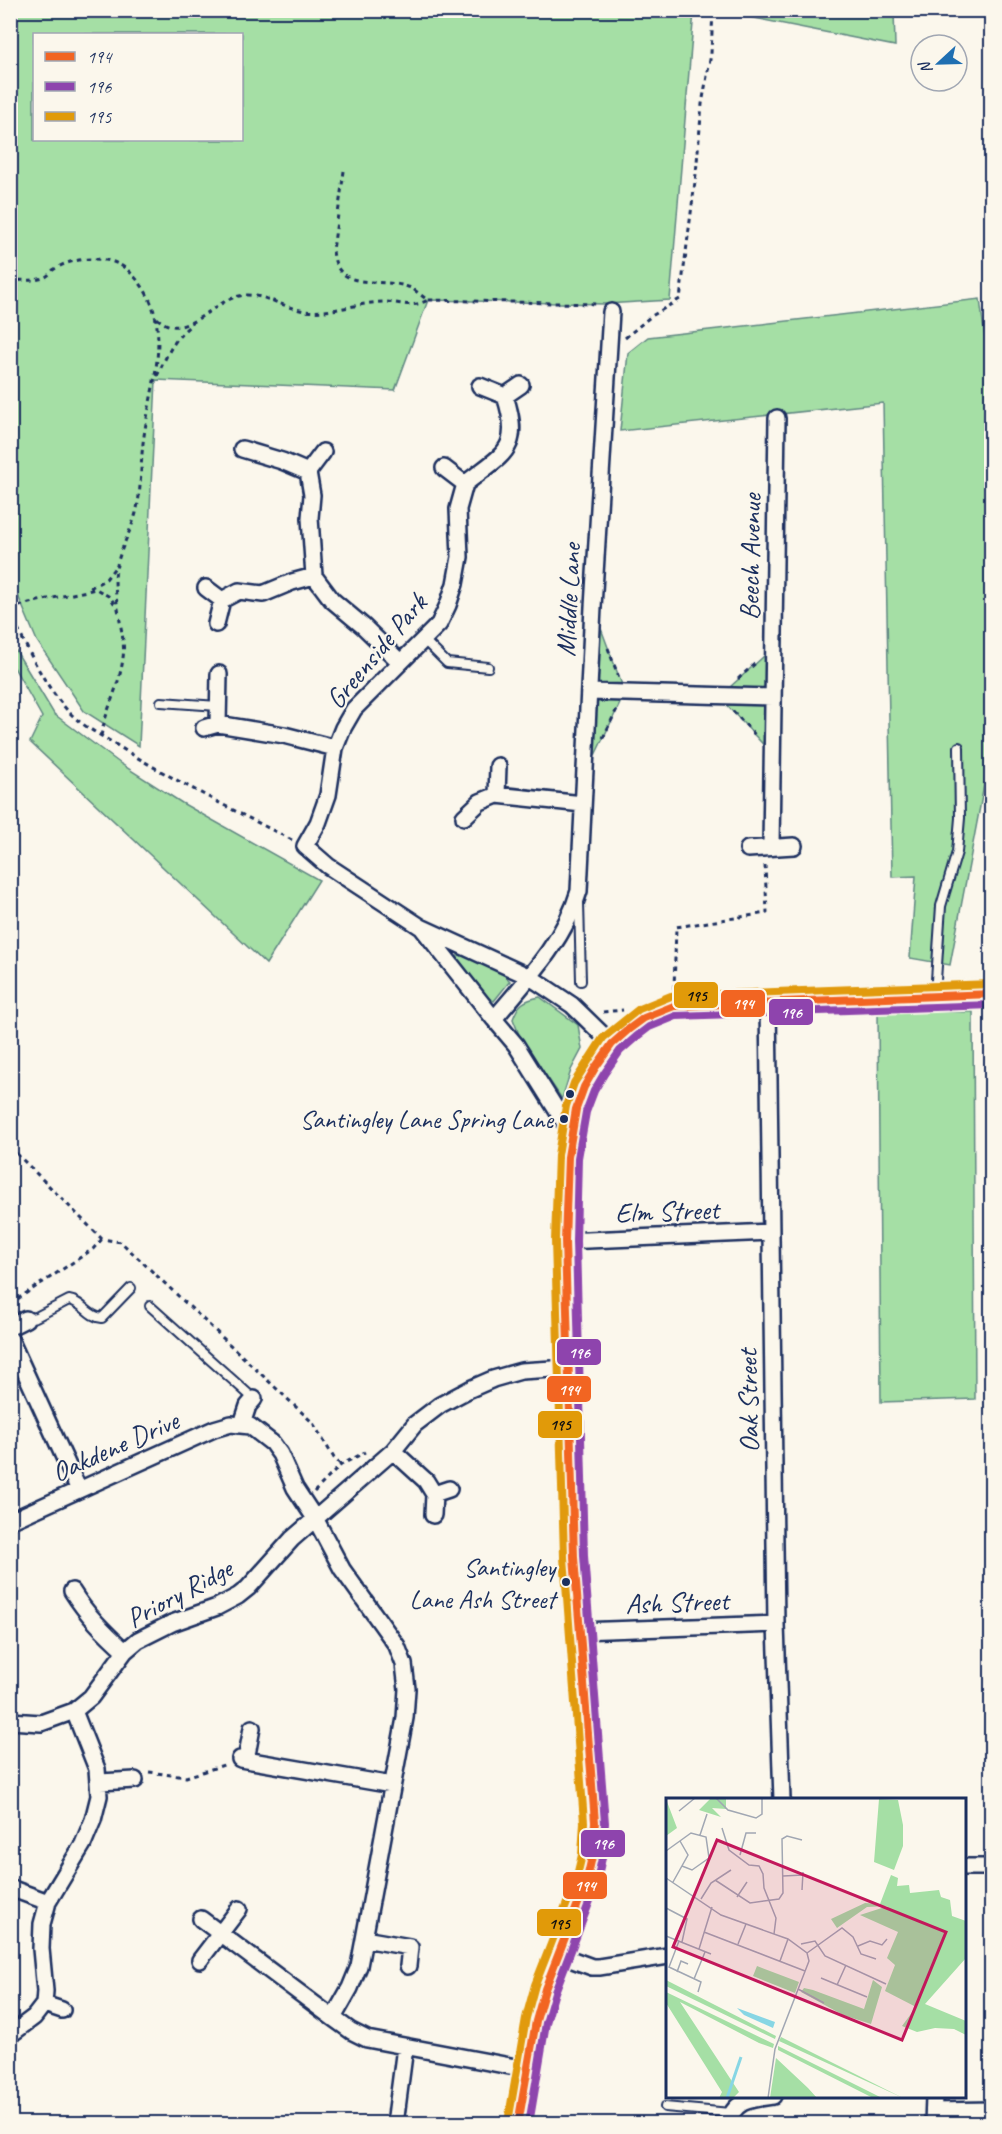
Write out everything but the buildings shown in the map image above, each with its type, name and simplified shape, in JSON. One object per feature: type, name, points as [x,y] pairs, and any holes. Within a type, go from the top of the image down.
[{"type":"street","name":"Middle Lane","points":[[494,1019],[530,977],[561,932],[574,909],[579,891],[611,312]]},
{"type":"street","points":[[505,396],[522,385]]},
{"type":"street","points":[[480,386],[505,396]]},
{"type":"street","points":[[444,468],[465,484],[496,462],[506,450],[513,436],[511,415],[505,396]]},
{"type":"street","name":"Beech Avenue","points":[[768,848],[773,697],[777,418]]},
{"type":"street","points":[[242,450],[308,471]]},
{"type":"street","points":[[323,452],[308,471],[312,495],[310,518],[314,576],[332,600],[363,626],[400,663]]},
{"type":"street","name":"Greenside Park","points":[[305,846],[318,823],[328,795],[335,748],[354,709],[439,624],[448,605],[460,557],[458,509],[465,484]]},
{"type":"street","points":[[216,624],[222,600],[239,591],[263,594],[314,576]]},
{"type":"street","points":[[206,588],[222,600]]},
{"type":"street","points":[[219,674],[218,706],[211,726],[285,735],[335,748]]},
{"type":"street","points":[[589,692],[773,697]]},
{"type":"street","points":[[497,795],[498,766]]},
{"type":"street","points":[[464,817],[480,802],[497,795],[583,804]]},
{"type":"street","points":[[305,846],[328,866],[421,927],[530,977],[572,1005],[612,1044]]},
{"type":"street","points":[[748,849],[794,846]]},
{"type":"street","points":[[421,927],[516,1045],[572,1133]]},
{"type":"street","points":[[518,2124],[536,2021],[586,1883],[592,1857],[595,1822],[574,1557],[565,1241],[568,1157],[576,1109],[584,1088],[612,1044],[644,1018],[674,1006],[992,994]]},
{"type":"street","name":"Oak Street","points":[[768,1002],[776,1624],[782,1798]]},
{"type":"street","name":"Elm Street","points":[[565,1241],[771,1232]]},
{"type":"street","points":[[10,1327],[26,1319]]},
{"type":"street","points":[[10,1339],[79,1490]]},
{"type":"street","name":"Priory Ridge","points":[[74,1711],[91,1697],[125,1650],[138,1640],[160,1628],[216,1607],[238,1596],[256,1580],[287,1544],[393,1450],[415,1425],[440,1406],[493,1379],[521,1371],[569,1368]]},
{"type":"street","points":[[254,1399],[248,1406],[242,1424],[249,1426],[272,1443],[280,1454],[296,1488],[342,1569],[387,1630],[404,1664],[407,1689],[405,1718],[359,1966],[333,2018]]},
{"type":"street","name":"Oakdene Drive","points":[[10,1521],[214,1429],[231,1424],[242,1424]]},
{"type":"street","points":[[393,1450],[426,1481],[442,1492],[433,1515]]},
{"type":"street","points":[[72,1591],[84,1611],[99,1628],[125,1650]]},
{"type":"street","name":"Ash Street","points":[[579,1631],[776,1624]]},
{"type":"street","points":[[10,1721],[41,1723],[74,1711],[98,1769],[100,1782],[93,1820],[83,1844],[48,1902],[42,1924],[44,2004],[34,2017],[10,2035]]},
{"type":"street","points":[[252,1728],[243,1760],[392,1785]]},
{"type":"street","points":[[100,1782],[135,1780]]},
{"type":"street","points":[[966,1867],[992,1867]]},
{"type":"street","points":[[10,1888],[48,1902]]},
{"type":"street","points":[[200,1960],[239,1909]]},
{"type":"street","points":[[201,1919],[351,2031],[367,2038],[405,2047],[526,2069]]},
{"type":"street","points":[[364,1939],[410,1947],[408,1966]]},
{"type":"street","points":[[559,1955],[599,1968],[666,1956]]},
{"type":"street","points":[[44,2004],[62,2010]]},
{"type":"street","points":[[395,2124],[405,2047]]},
{"type":"street","points":[[729,2118],[743,2103],[768,2098]]},
{"type":"street","points":[[934,2110],[992,2110]]},
{"type":"lane","points":[[424,640],[447,663],[488,667]]},
{"type":"lane","points":[[161,702],[218,706]]},
{"type":"lane","points":[[935,995],[942,906],[957,852],[960,818],[959,747]]},
{"type":"lane","name":"Middle Lane","points":[[579,891],[581,981]]},
{"type":"lane","points":[[26,1319],[36,1317],[69,1300],[78,1302],[94,1317],[102,1318],[131,1288]]},
{"type":"lane","points":[[150,1306],[254,1399]]},
{"type":"lane","points":[[665,2107],[729,2118]]},
{"type":"path","points":[[631,334],[650,317],[680,299],[696,174],[702,105],[711,54],[713,10]]},
{"type":"path","points":[[344,171],[333,250],[334,261],[340,272],[351,279],[408,287],[428,300]]},
{"type":"path","points":[[10,280],[46,277],[53,270],[78,260],[94,258],[107,260],[121,264],[133,274],[147,293],[156,317],[158,352],[144,434],[136,511],[117,564],[115,585],[123,658],[116,689],[104,719],[102,736]]},
{"type":"path","points":[[155,380],[181,332],[227,299],[242,295],[257,296],[304,310],[320,311],[372,303],[400,303],[416,306],[428,300],[605,304],[611,312]]},
{"type":"path","points":[[156,317],[162,323],[171,325],[192,323]]},
{"type":"path","points":[[85,590],[106,579],[117,564]]},
{"type":"path","points":[[119,614],[115,603],[96,589],[29,603],[10,611],[29,652],[73,716],[189,788],[305,846]]},
{"type":"path","points":[[674,1006],[676,927],[767,913],[768,848]]},
{"type":"path","points":[[10,1147],[102,1239],[121,1242],[314,1423],[341,1466]]},
{"type":"path","points":[[10,1304],[93,1249],[102,1239]]},
{"type":"path","points":[[135,1780],[147,1772],[186,1777],[243,1760]]},
{"type":"green space","points":[[10,11],[694,11],[670,300],[605,304],[428,300],[395,390],[156,380],[139,746],[84,711],[37,641],[11,579]]},
{"type":"green space","points":[[725,11],[894,11],[895,46],[729,13]]},
{"type":"green space","points":[[980,299],[992,393],[989,759],[950,965],[910,958],[916,876],[892,877],[883,403],[620,431],[628,353],[648,337]]},
{"type":"green space","points":[[593,607],[625,693],[585,776]]},
{"type":"green space","points":[[10,641],[54,714],[121,764],[182,803],[319,880],[266,964],[30,742],[42,717],[11,662]]},
{"type":"green space","points":[[774,647],[772,754],[719,697]]},
{"type":"green space","points":[[458,955],[486,964],[499,971],[510,981],[494,1001],[486,996],[469,974],[457,964]]},
{"type":"green space","points":[[540,997],[578,1025],[582,1049],[571,1070],[562,1099],[520,1037],[513,1019],[522,1004]]},
{"type":"green space","points":[[878,1011],[973,1012],[975,1399],[881,1402]]},
{"type":"transit line","name":"195","points":[[508,2122],[526,2018],[535,1985],[576,1880],[582,1855],[584,1822],[564,1557],[555,1241],[558,1155],[566,1106],[574,1083],[603,1038],[639,1009],[671,996],[992,984]]},
{"type":"transit line","name":"194","points":[[518,2124],[536,2021],[545,1989],[586,1883],[592,1857],[595,1822],[574,1557],[565,1241],[568,1157],[576,1109],[584,1087],[612,1044],[644,1018],[674,1006],[992,994]]},
{"type":"transit line","name":"196","points":[[529,2124],[546,2023],[555,1992],[596,1885],[602,1858],[605,1823],[584,1556],[576,1241],[578,1158],[586,1112],[594,1091],[620,1051],[649,1027],[676,1016],[992,1005]]},
{"type":"place","name":"Santingley Lane Spring Lane","points":[[564,1119]]},
{"type":"place","name":"Santingley Lane Ash Street","points":[[566,1582]]}]
